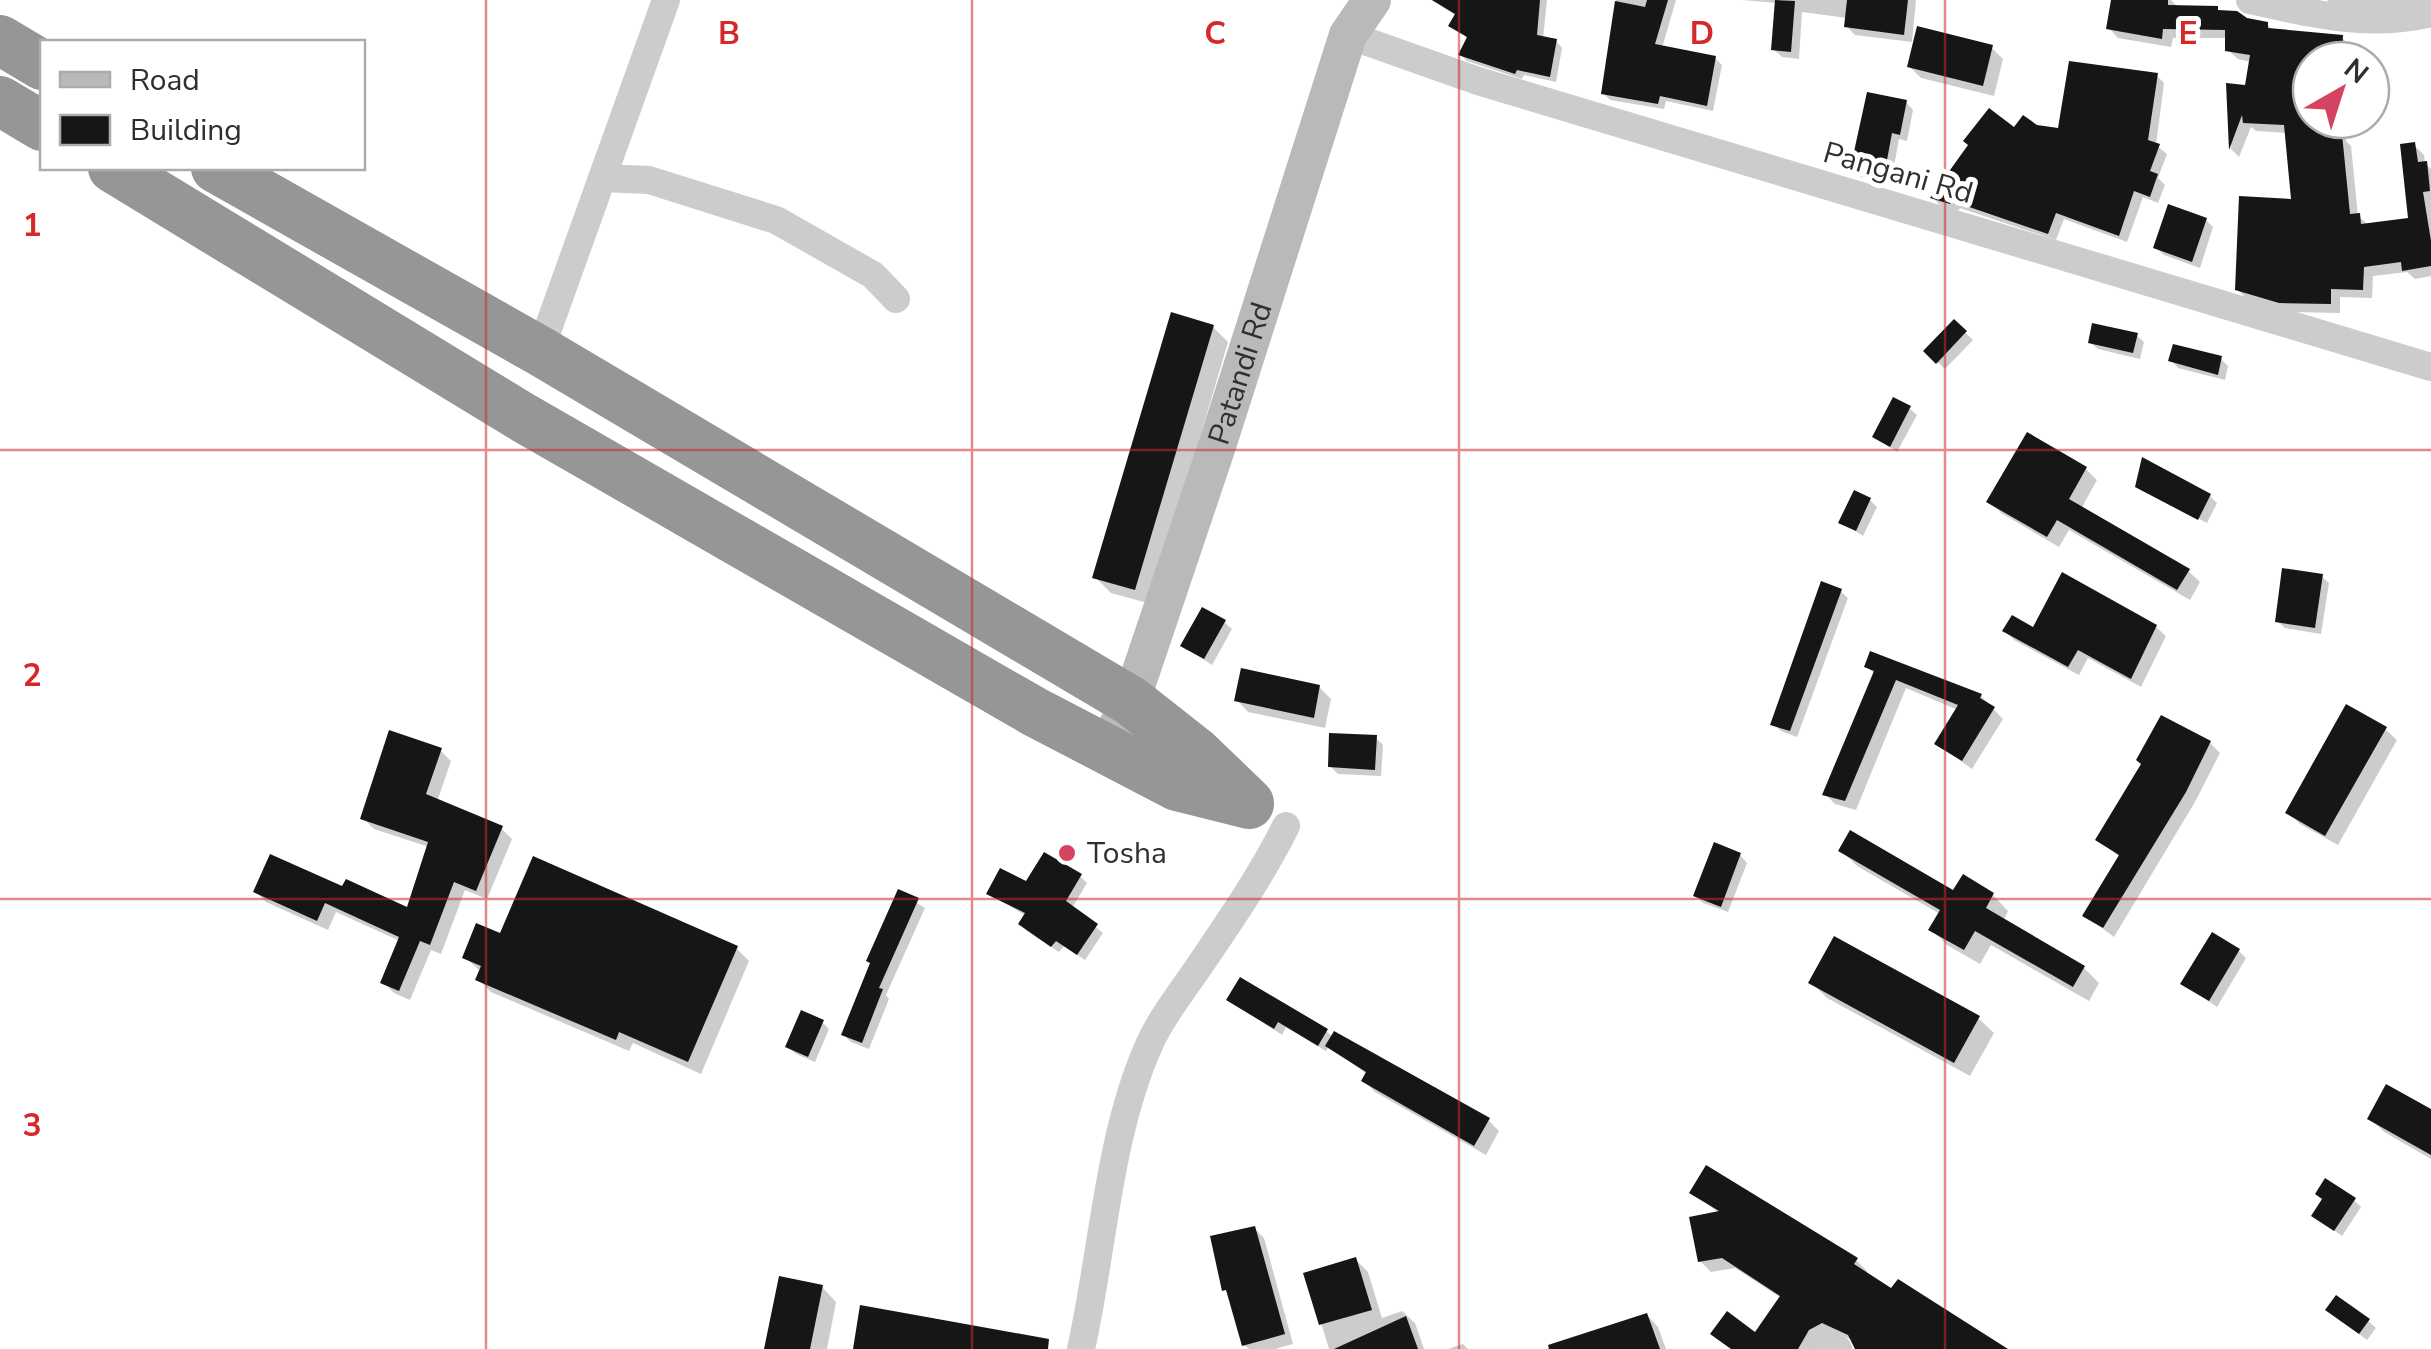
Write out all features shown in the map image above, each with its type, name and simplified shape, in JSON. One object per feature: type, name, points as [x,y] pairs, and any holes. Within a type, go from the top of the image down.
[{"type":"highway","points":[[0,40],[40,64]]},
{"type":"highway","points":[[0,101],[40,125]]},
{"type":"highway","points":[[117,170],[524,418],[1035,712],[1178,786],[1249,804],[1197,754],[1131,701],[540,351],[224,172],[206,223]]},
{"type":"street","points":[[540,351],[666,0]]},
{"type":"street","name":"Patandi Rd","points":[[1105,749],[1131,701],[1348,35],[1372,0]]},
{"type":"street","points":[[2250,0],[2317,16],[2396,22],[2431,13]]},
{"type":"street","name":"Pangani Rd","points":[[1348,35],[1478,81],[2431,367]]},
{"type":"street","points":[[602,178],[649,180],[776,220],[873,276],[896,299]]},
{"type":"street","points":[[1080,1349],[1095,1285],[1119,1138],[1150,1042],[1261,876],[1286,826]]},
{"type":"building","points":[[1432,0],[1540,0],[1537,35],[1557,39],[1550,77],[1517,70],[1515,74],[1458,55],[1467,37],[1448,26],[1455,14]]},
{"type":"building","points":[[1647,0],[1668,0],[1655,44],[1716,56],[1707,106],[1660,96],[1658,104],[1601,94],[1615,1],[1645,7]]},
{"type":"building","points":[[1775,0],[1795,1],[1791,52],[1771,50]]},
{"type":"building","points":[[1847,0],[1908,0],[1904,35],[1844,27]]},
{"type":"building","points":[[2111,0],[2168,0],[2168,5],[2218,6],[2218,10],[2237,11],[2247,18],[2268,22],[2268,28],[2343,35],[2343,40],[2291,40],[2291,140],[2343,140],[2350,214],[2360,213],[2361,224],[2408,218],[2400,144],[2415,142],[2418,162],[2427,161],[2430,191],[2423,192],[2431,266],[2402,271],[2401,262],[2364,267],[2363,290],[2331,289],[2331,304],[2279,303],[2235,290],[2239,196],[2291,199],[2284,125],[2243,123],[2242,115],[2229,150],[2226,83],[2245,85],[2250,55],[2225,51],[2225,30],[2163,29],[2162,39],[2106,29]]},
{"type":"building","points":[[1917,26],[1993,45],[1983,86],[1907,67]]},
{"type":"building","points":[[2069,61],[2158,73],[2148,140],[2160,144],[2150,171],[2158,174],[2150,197],[2134,191],[2119,236],[2056,213],[2048,234],[1952,201],[1950,204],[1930,198],[1968,145],[1963,141],[1989,108],[2014,127],[2023,115],[2037,125],[2058,128]]},
{"type":"building","points":[[1867,92],[1907,100],[1900,135],[1892,133],[1884,176],[1850,170]]},
{"type":"building","points":[[2168,204],[2207,218],[2192,262],[2153,248]]},
{"type":"building","points":[[1171,312],[1214,325],[1135,590],[1092,578]]},
{"type":"building","points":[[1954,319],[1967,331],[1936,364],[1923,351]]},
{"type":"building","points":[[2092,323],[2138,333],[2133,353],[2088,343]]},
{"type":"building","points":[[2173,344],[2222,356],[2218,375],[2168,361]]},
{"type":"building","points":[[1893,397],[1911,406],[1890,447],[1872,437]]},
{"type":"building","points":[[2027,432],[2087,467],[2069,499],[2190,569],[2177,590],[2057,520],[2047,537],[1986,502]]},
{"type":"building","points":[[2142,457],[2211,494],[2198,520],[2135,487]]},
{"type":"building","points":[[1854,490],[1871,498],[1856,531],[1838,523]]},
{"type":"building","points":[[2282,568],[2323,574],[2315,628],[2275,622]]},
{"type":"building","points":[[2062,572],[2157,625],[2131,679],[2078,650],[2068,667],[2002,631],[2012,615],[2033,627]]},
{"type":"building","points":[[1821,581],[1842,589],[1790,731],[1770,725]]},
{"type":"building","points":[[1202,607],[1226,620],[1204,659],[1180,646]]},
{"type":"building","points":[[1870,651],[1982,694],[1980,698],[1995,707],[1962,761],[1934,744],[1958,705],[1896,680],[1845,801],[1822,795],[1874,671],[1864,667]]},
{"type":"building","points":[[1241,668],[1320,685],[1314,718],[1234,701]]},
{"type":"building","points":[[2346,704],[2387,727],[2325,836],[2285,813]]},
{"type":"building","points":[[2161,715],[2211,741],[2186,792],[2103,928],[2082,916],[2119,855],[2095,840],[2141,764],[2136,760]]},
{"type":"building","points":[[389,730],[442,748],[426,794],[503,826],[476,891],[454,882],[430,945],[420,941],[399,991],[380,983],[399,937],[325,903],[317,921],[253,892],[270,854],[342,886],[346,879],[407,907],[428,842],[360,819]]},
{"type":"building","points":[[1329,733],[1377,735],[1375,770],[1328,767]]},
{"type":"building","points":[[1850,830],[1953,890],[1963,874],[1994,893],[1986,908],[2085,966],[2073,987],[1975,931],[1964,950],[1928,930],[1940,910],[1838,851]]},
{"type":"building","points":[[1714,842],[1741,853],[1721,907],[1693,896]]},
{"type":"building","points":[[1044,852],[1082,874],[1066,901],[1098,924],[1077,955],[1056,941],[1051,947],[1018,924],[1025,913],[986,894],[1000,868],[1026,881]]},
{"type":"building","points":[[533,856],[738,946],[688,1062],[619,1032],[616,1040],[475,980],[481,966],[462,958],[476,923],[500,933]]},
{"type":"building","points":[[898,889],[919,898],[879,988],[883,989],[862,1043],[841,1035],[870,963],[866,961]]},
{"type":"building","points":[[2212,932],[2240,949],[2209,1001],[2180,984]]},
{"type":"building","points":[[1834,936],[1980,1016],[1954,1063],[1808,983]]},
{"type":"building","points":[[1240,977],[1328,1029],[1318,1046],[1278,1022],[1274,1029],[1226,1000]]},
{"type":"building","points":[[801,1010],[824,1020],[808,1057],[785,1047]]},
{"type":"building","points":[[1334,1031],[1490,1118],[1474,1146],[1361,1081],[1366,1072],[1325,1046]]},
{"type":"building","points":[[2386,1084],[2431,1109],[2431,1155],[2367,1119]]},
{"type":"building","points":[[1706,1165],[1858,1258],[1854,1264],[1891,1288],[1898,1279],[2008,1349],[1855,1349],[1848,1335],[1822,1323],[1809,1330],[1798,1349],[1731,1349],[1710,1334],[1727,1311],[1755,1332],[1780,1296],[1722,1258],[1698,1262],[1689,1217],[1719,1211],[1689,1193]]},
{"type":"building","points":[[2325,1178],[2356,1198],[2334,1231],[2311,1216],[2322,1199],[2315,1194]]},
{"type":"building","points":[[1255,1226],[1285,1334],[1242,1346],[1226,1290],[1222,1291],[1210,1236]]},
{"type":"building","points":[[1356,1257],[1372,1310],[1319,1325],[1303,1273]]},
{"type":"building","points":[[779,1276],[823,1285],[810,1349],[764,1349]]},
{"type":"building","points":[[2336,1295],[2370,1319],[2359,1334],[2325,1310]]},
{"type":"building","points":[[860,1305],[1049,1339],[1048,1349],[853,1349]]},
{"type":"building","points":[[1647,1313],[1660,1349],[1549,1349],[1548,1345]]},
{"type":"building","points":[[1406,1316],[1418,1349],[1334,1349]]},
{"type":"place","name":"Tosha","points":[[1067,853]]}]
